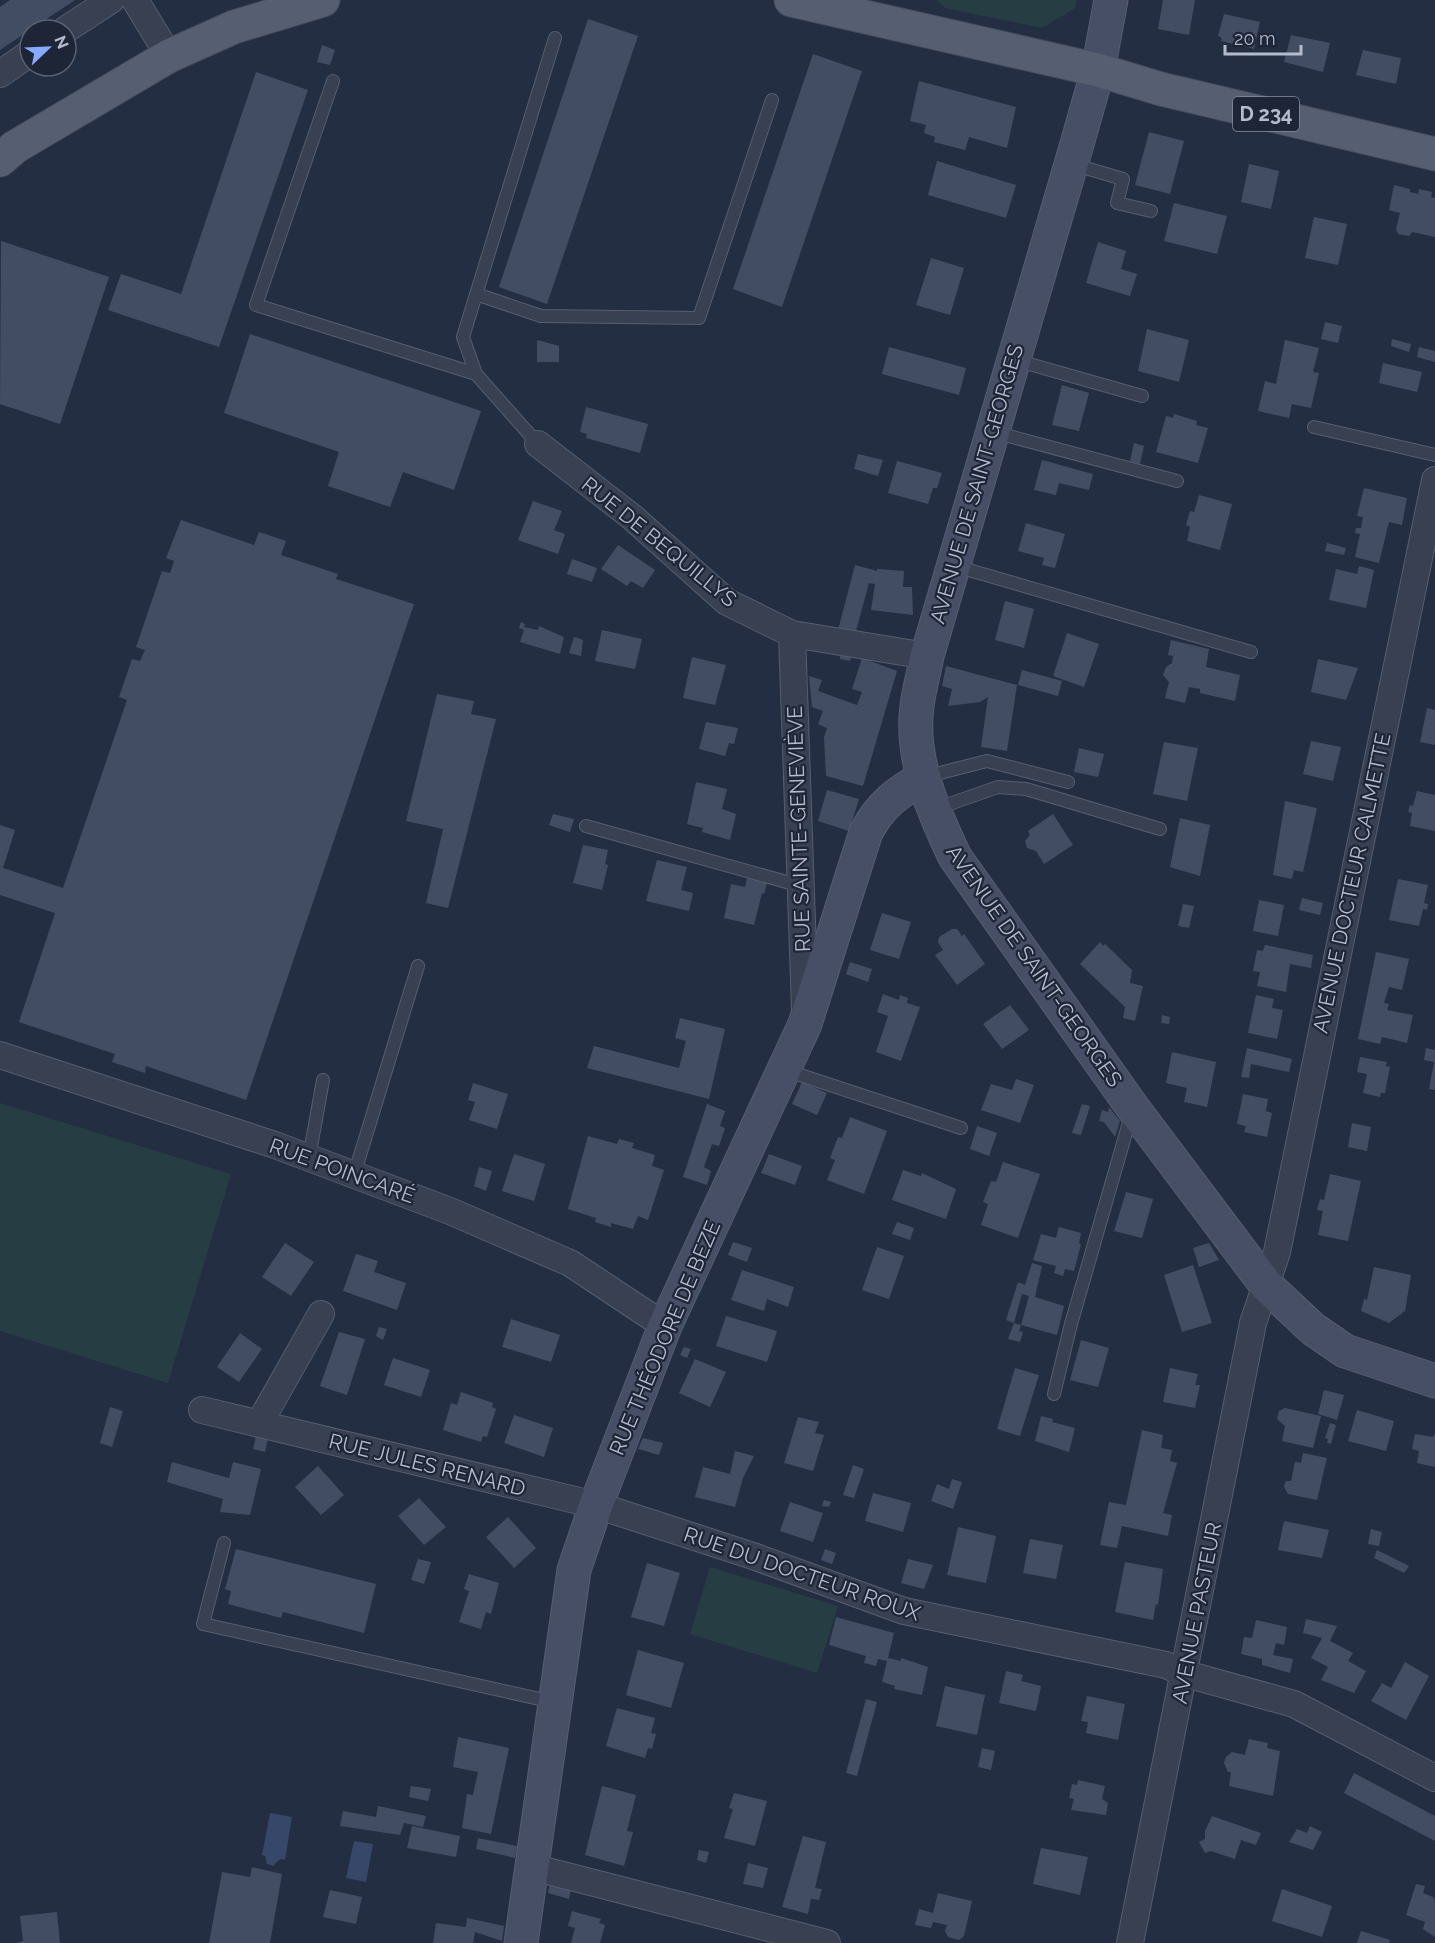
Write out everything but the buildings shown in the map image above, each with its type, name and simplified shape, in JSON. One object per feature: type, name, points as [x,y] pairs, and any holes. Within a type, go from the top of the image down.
[{"type":"main road","points":[[0,160],[15,147],[169,56],[234,27],[324,0]]},
{"type":"main road","name":"D 234","points":[[791,0],[1098,70],[1161,89],[1435,154]]},
{"type":"main road","name":"AVENUE DE SAINT-GEORGES","points":[[1111,0],[1098,70],[927,656],[916,707],[917,743],[924,777],[934,809],[955,857],[1133,1108],[1266,1284],[1313,1329],[1346,1351],[1435,1381]]},
{"type":"main road","name":"RUE THÉODORE DE BEZE","points":[[521,1943],[574,1570],[596,1505],[665,1326],[806,1024],[866,832],[878,811],[900,790],[924,777]]},
{"type":"street","points":[[78,22],[111,0]]},
{"type":"street","points":[[135,0],[169,56]]},
{"type":"street","points":[[0,74],[18,62]]},
{"type":"street","name":"RUE DE BEQUILLYS","points":[[538,444],[632,517],[727,602],[792,634],[927,656]]},
{"type":"street","name":"AVENUE DOCTEUR CALMETTE","points":[[1266,1284],[1277,1252],[1435,480]]},
{"type":"street","name":"RUE SAINTE-GENEVIÈVE","points":[[792,634],[806,1024]]},
{"type":"street","name":"RUE POINCARÉ","points":[[0,1055],[309,1158],[450,1211],[570,1263],[665,1326]]},
{"type":"street","name":"AVENUE PASTEUR","points":[[1136,1941],[1253,1323],[1266,1284]]},
{"type":"street","points":[[259,1424],[321,1314]]},
{"type":"street","name":"RUE JULES RENARD","points":[[202,1410],[596,1505]]},
{"type":"street","name":"RUE DU DOCTEUR ROUX","points":[[596,1505],[753,1556],[904,1611],[1166,1665],[1186,1674],[1293,1704],[1435,1778]]},
{"type":"street","points":[[532,1868],[828,1943]]},
{"type":"lane","points":[[538,444],[476,374],[463,337],[555,38]]},
{"type":"lane","points":[[333,81],[256,305],[476,374]]},
{"type":"lane","points":[[476,294],[541,316],[699,318],[772,100]]},
{"type":"lane","points":[[1071,164],[1123,179],[1117,202],[1151,211]]},
{"type":"lane","points":[[1014,360],[1142,396]]},
{"type":"lane","points":[[1314,427],[1435,455]]},
{"type":"lane","points":[[993,432],[1177,481]]},
{"type":"lane","points":[[953,566],[1251,652]]},
{"type":"lane","points":[[924,777],[987,761],[1068,782]]},
{"type":"lane","points":[[934,809],[998,787],[1026,789],[1160,829]]},
{"type":"lane","points":[[586,826],[801,886]]},
{"type":"lane","points":[[354,1175],[418,966]]},
{"type":"lane","points":[[784,1070],[961,1128]]},
{"type":"lane","points":[[309,1158],[323,1080]]},
{"type":"lane","points":[[1054,1394],[1071,1324],[1133,1108]]},
{"type":"lane","points":[[224,1543],[203,1624],[376,1660],[555,1702]]},
{"type":"green space","points":[[937,0],[1077,0],[1074,9],[1042,28],[945,8]]},
{"type":"green space","points":[[0,1103],[231,1174],[168,1383],[0,1331]]},
{"type":"green space","points":[[710,1567],[838,1606],[817,1673],[690,1634]]},
{"type":"water","points":[[270,1813],[292,1817],[285,1860],[280,1859],[273,1866],[267,1864],[265,1856],[262,1855]]},
{"type":"water","points":[[354,1841],[373,1844],[366,1882],[346,1878]]}]
